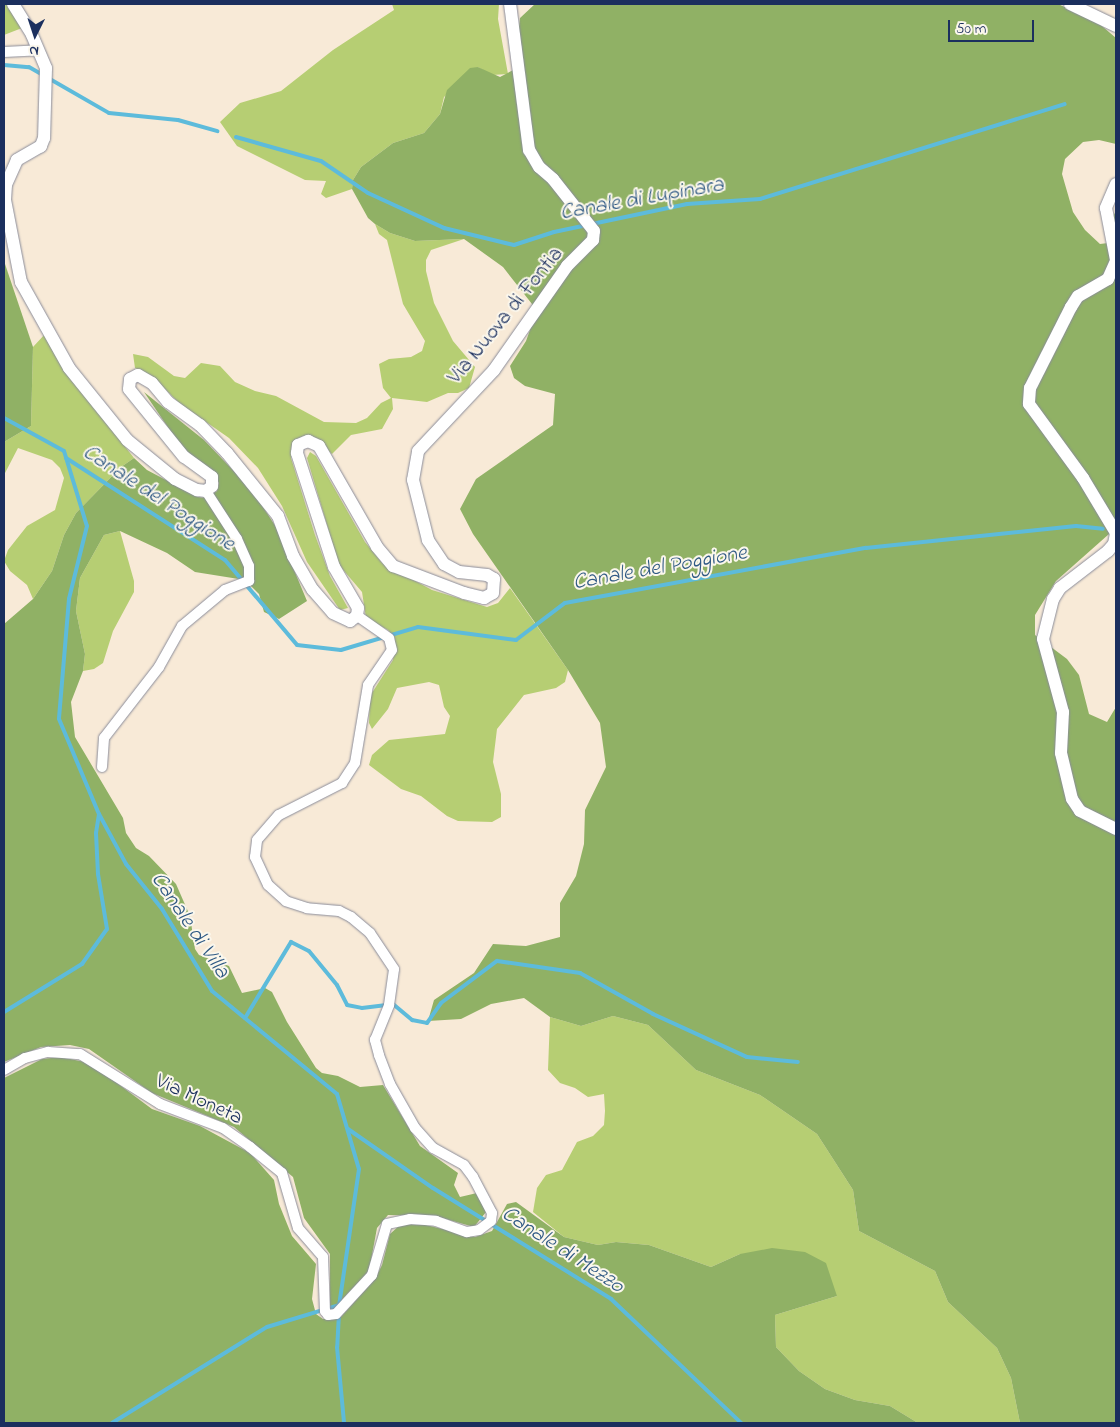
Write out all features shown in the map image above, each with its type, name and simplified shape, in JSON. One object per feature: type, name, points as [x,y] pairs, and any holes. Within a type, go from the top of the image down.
[{"type":"street","points":[[13,4],[39,50],[46,68],[46,85],[44,138],[40,146],[17,160],[6,185],[6,210],[21,282],[69,368],[127,440],[159,468],[197,490],[206,491],[212,486],[212,476],[184,457],[169,441],[129,389],[134,377],[144,377],[152,383],[168,402],[200,425],[227,452],[278,516],[293,556],[313,590],[340,618],[350,621],[357,616]]},
{"type":"street","name":"Via Nuova di Fontia","points":[[357,616],[358,608],[334,566],[325,542],[297,453],[298,445],[308,440],[320,446],[377,547],[393,566],[464,593],[484,598],[493,593],[494,580],[487,575],[459,572],[444,564],[428,540],[413,480],[418,451],[494,370],[566,266],[593,240],[594,231],[553,179],[539,167],[529,150],[510,4]]},
{"type":"street","points":[[1070,4],[1116,26]]},
{"type":"street","points":[[4,52],[39,50]]},
{"type":"street","points":[[1116,184],[1106,208],[1116,260],[1108,279],[1078,296],[1071,307],[1030,388],[1029,404],[1083,478],[1116,533],[1114,544],[1108,551],[1060,588],[1053,599],[1043,638],[1062,712],[1061,754],[1072,800],[1080,811],[1116,829]]},
{"type":"street","points":[[102,768],[104,738],[158,667],[182,626],[225,590],[249,580],[249,566],[237,539],[206,491]]},
{"type":"street","name":"Via Moneta","points":[[4,1070],[24,1058],[48,1052],[80,1054],[160,1104],[205,1124],[223,1128],[250,1147],[282,1173],[298,1228],[323,1257],[325,1312],[336,1314],[377,1266],[382,1235],[387,1224],[410,1218],[436,1221],[467,1232],[485,1227],[491,1221],[492,1212],[464,1165],[433,1148],[415,1128],[390,1084],[375,1040],[389,1005],[394,969],[370,933],[339,911],[308,908],[286,901],[268,885],[254,849],[262,833],[279,815],[342,783],[355,763],[368,685],[392,650],[390,638],[357,616]]},
{"type":"green space","points":[[4,4],[8,4],[22,28],[4,35]]},
{"type":"green space","points":[[392,4],[499,4],[498,19],[508,74],[492,75],[478,67],[444,97],[440,114],[424,133],[393,143],[361,167],[353,180],[352,189],[326,198],[321,194],[326,181],[305,180],[237,146],[220,122],[240,103],[281,91],[333,50],[394,10]]},
{"type":"green space","points":[[535,4],[1058,4],[1096,21],[1116,38],[1116,144],[1099,140],[1083,142],[1065,159],[1062,174],[1073,212],[1085,230],[1100,244],[1108,243],[1111,220],[1116,211],[1116,537],[1109,534],[1056,581],[1035,615],[1035,635],[1067,659],[1079,675],[1089,714],[1107,722],[1116,707],[1116,1423],[1020,1423],[1011,1378],[997,1348],[948,1302],[935,1271],[859,1231],[853,1190],[817,1134],[760,1095],[696,1070],[648,1025],[613,1016],[581,1026],[550,1017],[524,998],[491,1004],[461,1019],[428,1021],[434,1000],[474,973],[493,944],[526,946],[560,937],[560,903],[576,876],[584,844],[585,810],[606,767],[600,723],[568,670],[473,534],[460,509],[476,479],[553,425],[555,394],[525,386],[514,378],[510,366],[526,341],[535,316],[532,304],[503,267],[464,239],[415,241],[390,233],[368,218],[352,189],[353,180],[361,167],[393,143],[424,133],[440,114],[447,90],[470,68],[478,67],[500,77],[515,69],[520,18]]},
{"type":"green space","points":[[375,224],[390,233],[415,241],[464,239],[431,250],[426,260],[426,271],[434,303],[453,341],[475,367],[469,388],[458,393],[448,393],[427,402],[392,398],[393,409],[382,429],[351,435],[332,454],[313,437],[303,436],[294,443],[291,458],[315,535],[330,576],[348,608],[340,610],[307,562],[282,506],[258,468],[229,438],[179,403],[153,377],[135,368],[133,354],[148,357],[174,376],[185,378],[201,363],[220,366],[235,382],[255,391],[276,396],[324,422],[356,423],[367,418],[381,403],[391,398],[383,388],[379,364],[389,359],[411,357],[422,351],[425,341],[403,304],[387,240],[379,234]]},
{"type":"green space","points":[[4,261],[33,347],[31,426],[4,442]]},
{"type":"green space","points":[[45,334],[71,378],[134,458],[121,467],[76,513],[64,535],[52,571],[33,599],[27,585],[10,571],[4,561],[8,550],[27,526],[55,510],[64,478],[60,468],[52,460],[18,448],[4,475],[4,442],[31,426],[33,347]]},
{"type":"green space","points":[[144,392],[204,440],[252,490],[276,527],[307,601],[279,619],[264,612],[259,594],[245,580],[195,572],[167,553],[120,531],[104,535],[80,578],[76,611],[85,654],[83,671],[71,702],[75,737],[123,818],[126,833],[136,848],[149,856],[176,884],[190,916],[195,949],[199,955],[229,966],[242,993],[265,988],[272,992],[287,1022],[316,1068],[322,1073],[338,1076],[360,1087],[383,1085],[420,1146],[458,1173],[454,1185],[460,1197],[477,1193],[486,1212],[474,1227],[435,1216],[388,1215],[377,1228],[369,1271],[334,1308],[330,1306],[330,1254],[304,1218],[293,1177],[234,1127],[152,1093],[89,1049],[70,1045],[41,1047],[4,1062],[4,624],[33,599],[52,571],[64,535],[76,513],[121,467],[134,458],[147,470],[198,497],[206,498],[217,491],[219,483],[215,476],[182,448]]},
{"type":"green space","points":[[310,452],[316,456],[365,542],[382,563],[432,590],[487,607],[498,603],[510,588],[568,670],[565,682],[556,688],[524,695],[497,729],[493,762],[501,794],[501,817],[492,822],[458,821],[447,816],[421,796],[401,789],[369,765],[372,755],[389,740],[445,734],[450,716],[444,707],[439,685],[429,682],[397,688],[388,709],[372,729],[369,723],[370,696],[393,660],[395,638],[388,630],[366,618],[362,592],[339,565],[307,458]]},
{"type":"green space","points":[[120,531],[134,581],[134,592],[113,631],[103,663],[94,669],[83,671],[85,654],[76,611],[80,578],[104,535]]},
{"type":"green space","points":[[613,1016],[648,1025],[696,1070],[760,1095],[817,1134],[853,1190],[859,1231],[935,1271],[948,1302],[997,1348],[1011,1378],[1020,1423],[918,1423],[890,1406],[855,1400],[825,1389],[799,1371],[776,1347],[775,1315],[837,1296],[740,1254],[711,1267],[649,1245],[616,1242],[598,1245],[564,1237],[533,1212],[537,1188],[546,1175],[562,1170],[577,1142],[593,1136],[604,1125],[604,1094],[588,1097],[575,1088],[560,1083],[548,1070],[550,1017],[581,1026]]},
{"type":"green space","points":[[60,1057],[90,1063],[152,1109],[200,1126],[250,1153],[274,1180],[279,1204],[292,1236],[316,1264],[312,1299],[316,1314],[323,1319],[339,1319],[375,1279],[382,1265],[390,1234],[401,1224],[426,1225],[475,1237],[492,1231],[507,1204],[516,1202],[564,1237],[598,1245],[616,1242],[649,1245],[711,1267],[740,1254],[772,1248],[805,1252],[826,1263],[837,1296],[775,1315],[776,1347],[799,1371],[825,1389],[855,1400],[890,1406],[918,1423],[4,1423],[4,1078],[42,1059]]},
{"type":"waterway","name":"Canale di Lupinara","points":[[4,65],[29,67],[109,113],[178,120],[217,131]]},
{"type":"waterway","name":"Canale di Lupinara","points":[[236,137],[321,161],[368,193],[444,228],[514,245],[554,232],[687,204],[760,199],[1065,104]]},
{"type":"waterway","name":"Canale di Villa","points":[[4,418],[64,451],[87,526],[69,599],[59,719],[99,814],[126,864],[162,909],[212,991],[337,1094],[359,1169],[339,1306]]},
{"type":"waterway","name":"Canale del Poggione","points":[[66,458],[225,560],[297,645],[341,650],[418,627],[516,640],[565,603],[866,548],[1076,526],[1103,529]]},
{"type":"waterway","points":[[4,1012],[82,964],[107,929],[98,874],[96,833],[99,814]]},
{"type":"waterway","points":[[245,1018],[291,942],[309,951],[337,985],[347,1005],[362,1008],[393,1004],[412,1020],[427,1023],[441,1003],[497,961],[580,973],[653,1014],[747,1057],[798,1062]]},
{"type":"waterway","name":"Canale di Mezzo","points":[[348,1129],[433,1188],[611,1299],[741,1423]]},
{"type":"waterway","points":[[112,1423],[267,1327],[339,1305]]},
{"type":"waterway","name":"Canale di Villa","points":[[339,1313],[337,1347],[344,1423]]}]
